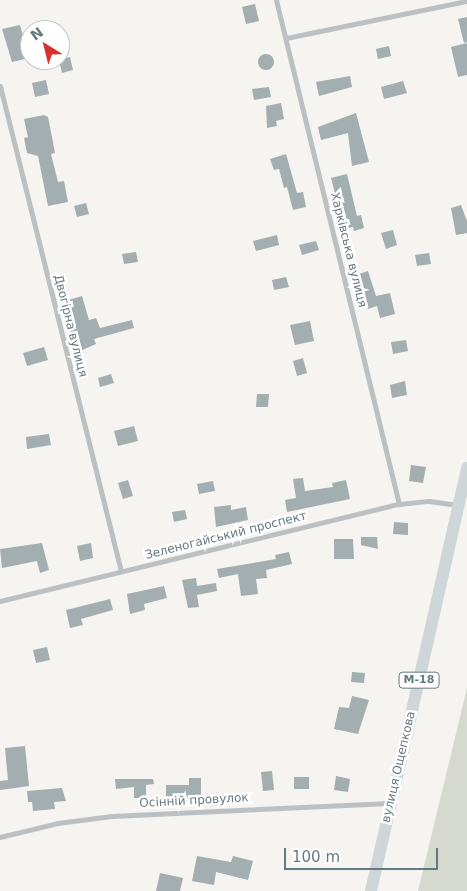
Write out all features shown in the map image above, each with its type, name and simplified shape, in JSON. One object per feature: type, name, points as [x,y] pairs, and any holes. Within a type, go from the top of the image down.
[{"type":"highway","name":"вулиця Ощепкова","points":[[371,891],[467,468]]},
{"type":"street","name":"Харківська вулиця","points":[[276,0],[399,504]]},
{"type":"street","points":[[286,38],[467,1]]},
{"type":"street","name":"Двогірна вулиця","points":[[0,86],[121,572]]},
{"type":"street","name":"Зеленогайський проспект","points":[[0,601],[399,504],[430,501],[459,505]]},
{"type":"street","name":"Осінній провулок","points":[[0,837],[58,823],[112,816],[391,803]]},
{"type":"shaded area","points":[[467,688],[467,891],[418,891]]},
{"type":"building","points":[[255,4],[259,21],[246,24],[242,7]]},
{"type":"building","points":[[467,17],[467,42],[464,43],[458,19]]},
{"type":"building","points":[[20,25],[20,60],[12,62],[2,29]]},
{"type":"building","points":[[467,43],[467,75],[458,77],[451,47]]},
{"type":"building","points":[[389,46],[391,56],[378,59],[376,49]]},
{"type":"building","points":[[263,54],[269,54],[274,59],[272,68],[263,70],[258,65],[258,59]]},
{"type":"building","points":[[70,57],[73,70],[62,73],[61,70],[70,70]]},
{"type":"building","points":[[350,76],[352,87],[319,96],[316,82]]},
{"type":"building","points":[[46,80],[49,94],[35,97],[32,83]]},
{"type":"building","points":[[403,81],[407,93],[384,99],[381,87]]},
{"type":"building","points":[[269,87],[271,97],[254,100],[252,89]]},
{"type":"building","points":[[281,103],[284,119],[276,121],[277,126],[267,128],[266,106]]},
{"type":"building","points":[[356,113],[369,162],[352,166],[348,133],[321,140],[318,127]]},
{"type":"building","points":[[44,115],[48,117],[55,153],[51,154],[58,182],[64,181],[68,202],[48,206],[38,156],[27,153],[24,138],[28,137],[24,119]]},
{"type":"building","points":[[286,154],[297,193],[303,192],[306,207],[293,210],[287,187],[284,188],[279,169],[274,170],[270,159]]},
{"type":"building","points":[[347,174],[357,216],[361,215],[364,228],[354,231],[353,227],[348,228],[345,212],[340,213],[331,178]]},
{"type":"building","points":[[86,203],[89,214],[77,217],[74,206]]},
{"type":"building","points":[[461,205],[467,221],[467,233],[456,235],[451,208]]},
{"type":"building","points":[[393,230],[397,245],[386,249],[381,233]]},
{"type":"building","points":[[277,235],[279,245],[256,251],[253,241]]},
{"type":"building","points":[[316,241],[319,250],[302,255],[299,245]]},
{"type":"building","points":[[136,252],[138,262],[124,264],[122,254]]},
{"type":"building","points":[[429,253],[431,264],[417,266],[415,255]]},
{"type":"building","points":[[368,271],[376,296],[390,293],[395,314],[380,318],[377,306],[368,309],[359,274]]},
{"type":"building","points":[[286,277],[289,287],[274,290],[272,280]]},
{"type":"building","points":[[82,296],[89,320],[96,318],[100,328],[132,320],[134,328],[94,339],[96,344],[80,351],[71,333],[65,301]]},
{"type":"building","points":[[310,321],[314,341],[295,345],[290,325]]},
{"type":"building","points":[[406,340],[408,351],[393,354],[391,342]]},
{"type":"building","points":[[44,347],[48,360],[27,366],[23,353]]},
{"type":"building","points":[[303,358],[307,373],[297,376],[293,361]]},
{"type":"building","points":[[111,374],[114,383],[100,387],[98,378]]},
{"type":"building","points":[[405,381],[407,395],[392,398],[390,385]]},
{"type":"building","points":[[257,394],[269,394],[268,407],[256,407]]},
{"type":"building","points":[[134,426],[138,441],[118,446],[114,431]]},
{"type":"building","points":[[49,434],[51,445],[27,449],[26,437]]},
{"type":"building","points":[[411,465],[426,467],[423,483],[409,481]]},
{"type":"building","points":[[303,478],[305,491],[333,487],[332,483],[346,480],[350,499],[287,512],[285,500],[296,498],[293,479]]},
{"type":"building","points":[[128,480],[133,496],[123,499],[118,483]]},
{"type":"building","points":[[213,481],[215,491],[199,494],[197,484]]},
{"type":"building","points":[[231,505],[231,510],[246,507],[248,520],[216,527],[214,507]]},
{"type":"building","points":[[185,510],[187,519],[174,522],[172,512]]},
{"type":"building","points":[[394,522],[408,523],[408,535],[393,534]]},
{"type":"building","points":[[361,537],[377,537],[378,549],[361,545]]},
{"type":"building","points":[[334,539],[353,539],[354,559],[334,559]]},
{"type":"building","points":[[42,543],[49,570],[40,573],[37,561],[2,568],[0,549]]},
{"type":"building","points":[[91,543],[93,558],[80,561],[77,546]]},
{"type":"building","points":[[289,552],[292,564],[266,570],[267,578],[256,579],[258,594],[241,596],[238,574],[219,578],[217,569],[276,559],[275,555]]},
{"type":"building","points":[[196,578],[197,586],[216,583],[217,591],[197,595],[199,607],[188,608],[182,580]]},
{"type":"building","points":[[164,586],[167,598],[144,604],[145,610],[130,614],[127,594]]},
{"type":"building","points":[[110,599],[113,610],[81,619],[83,625],[70,628],[66,610]]},
{"type":"building","points":[[47,647],[50,660],[36,663],[33,650]]},
{"type":"building","points":[[352,672],[365,673],[364,683],[351,682]]},
{"type":"building","points":[[352,696],[369,700],[358,734],[334,729],[339,707],[349,708]]},
{"type":"building","points":[[25,746],[29,786],[0,790],[0,781],[8,780],[5,748]]},
{"type":"building","points":[[272,771],[274,790],[263,791],[261,772]]},
{"type":"building","points":[[336,776],[350,779],[348,792],[334,790]]},
{"type":"building","points":[[294,777],[309,777],[309,789],[294,789]]},
{"type":"building","points":[[189,778],[201,778],[201,796],[166,801],[166,785],[189,785]]},
{"type":"building","points":[[115,779],[153,779],[154,784],[146,785],[146,798],[134,798],[134,787],[116,789]]},
{"type":"building","points":[[62,788],[66,801],[54,802],[55,809],[33,811],[32,802],[28,802],[27,791]]},
{"type":"building","points":[[225,795],[226,805],[208,806],[208,796]]},
{"type":"building","points":[[197,856],[231,862],[233,856],[253,861],[248,880],[216,872],[214,885],[192,881]]},
{"type":"building","points":[[160,873],[183,878],[180,891],[156,891]]}]
